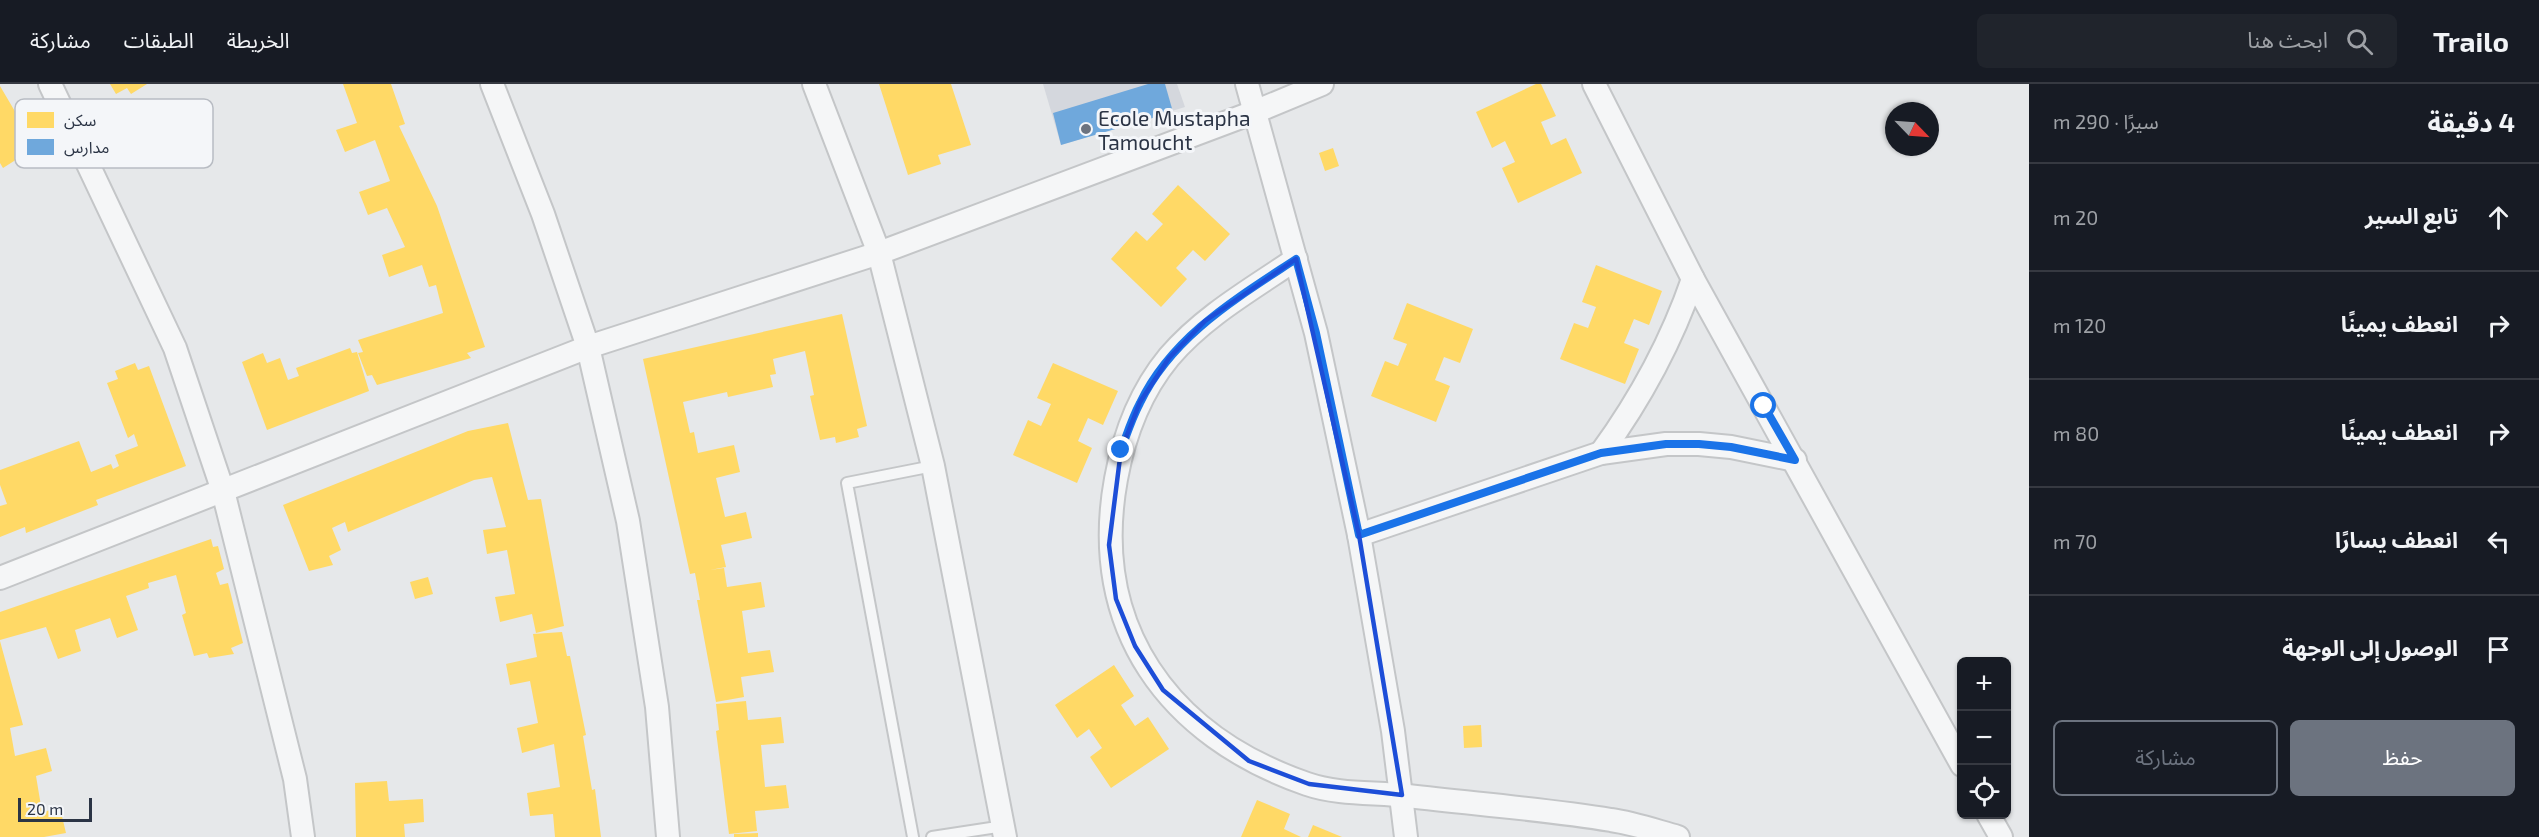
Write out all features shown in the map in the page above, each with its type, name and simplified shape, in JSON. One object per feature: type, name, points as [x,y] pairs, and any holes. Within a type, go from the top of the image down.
[{"type":"street","points":[[50,84],[57,99]]},
{"type":"street","points":[[492,84],[543,214],[588,347],[628,521],[657,706],[668,837]]},
{"type":"street","points":[[814,84],[879,253],[933,466],[1004,832]]},
{"type":"street","points":[[1247,84],[1257,111],[1316,333],[1359,535],[1402,795],[1406,837]]},
{"type":"street","points":[[0,578],[588,347],[879,253],[1257,111],[1322,84]]},
{"type":"street","points":[[1594,84],[1693,279],[1957,756]]},
{"type":"street","points":[[89,168],[174,348],[223,490],[295,779],[303,837]]},
{"type":"street","points":[[1296,259],[1205,321],[1168,358],[1140,402],[1121,450],[1112,501],[1109,545],[1116,599],[1135,646],[1163,690],[1202,727],[1249,761],[1309,784],[1342,791],[1402,795],[1612,820],[1678,837]]},
{"type":"street","points":[[1601,453],[1639,399],[1655,370],[1670,341],[1693,279]]},
{"type":"street","points":[[1359,535],[1601,453],[1666,444],[1699,444],[1753,450],[1795,460]]},
{"type":"street","points":[[1991,819],[2001,837]]},
{"type":"lane","points":[[913,837],[847,483],[933,466]]},
{"type":"lane","points":[[932,837],[1004,832]]},
{"type":"highlighted area","points":[[1296,259],[1359,535],[1402,795],[1309,784],[1249,761],[1163,690],[1135,646],[1116,599],[1109,545],[1121,450],[1140,402],[1169,358],[1205,321]]},
{"type":"shaded area","name":"Ecole Mustapha Tamoucht","points":[[1043,84],[1177,84],[1185,107],[1061,145]]},
{"type":"building: سكن","points":[[110,84],[147,84],[131,94],[127,88],[116,94]]},
{"type":"building: سكن","points":[[343,84],[391,84],[405,124],[399,126],[437,206],[485,347],[467,353],[471,358],[377,385],[372,375],[367,376],[358,353],[363,352],[358,340],[443,313],[436,285],[429,287],[422,265],[389,277],[382,255],[405,247],[387,208],[368,215],[359,192],[390,181],[375,140],[345,152],[336,130],[357,123]]},
{"type":"building: سكن","points":[[879,84],[951,84],[971,145],[938,155],[941,164],[908,175]]},
{"type":"building: سكن","points":[[1536,84],[1541,84],[1556,116],[1541,122],[1551,145],[1566,138],[1582,173],[1518,203],[1502,168],[1515,162],[1505,141],[1492,148],[1476,112]]},
{"type":"building: سكن","points":[[0,86],[15,111],[15,160],[3,168],[0,163]]},
{"type":"building: سكن","points":[[1333,148],[1339,166],[1325,171],[1319,153]]},
{"type":"building: سكن","points":[[1178,185],[1230,234],[1205,261],[1193,250],[1176,268],[1187,279],[1161,307],[1111,259],[1136,231],[1147,241],[1163,224],[1152,214]]},
{"type":"building: سكن","points":[[1596,265],[1662,291],[1649,325],[1634,319],[1624,343],[1639,349],[1625,384],[1560,359],[1574,323],[1588,328],[1596,307],[1582,302]]},
{"type":"building: سكن","points":[[1407,303],[1473,329],[1460,363],[1444,357],[1435,380],[1450,386],[1436,422],[1371,396],[1385,361],[1398,366],[1407,344],[1393,339]]},
{"type":"building: سكن","points":[[842,314],[867,426],[857,429],[859,437],[836,443],[835,437],[820,440],[810,396],[814,395],[805,351],[773,359],[776,374],[770,375],[773,387],[728,397],[727,392],[683,402],[690,433],[694,432],[698,453],[734,445],[740,472],[716,478],[725,517],[746,512],[752,538],[721,545],[726,567],[710,570],[724,568],[727,587],[761,582],[765,607],[742,611],[748,653],[770,650],[774,672],[741,677],[744,697],[716,702],[697,600],[700,600],[695,573],[690,574],[643,359]]},
{"type":"building: سكن","points":[[350,348],[352,353],[357,352],[369,391],[267,430],[242,362],[263,353],[267,363],[280,358],[288,380],[299,376],[296,368]]},
{"type":"building: سكن","points":[[135,363],[138,370],[149,366],[186,466],[96,500],[98,505],[26,533],[25,527],[0,537],[0,506],[7,504],[0,485],[0,470],[79,441],[91,472],[111,464],[113,469],[119,466],[115,455],[138,446],[134,434],[128,438],[107,383],[118,379],[115,371]]},
{"type":"building: سكن","points":[[1053,363],[1118,391],[1103,425],[1088,418],[1078,441],[1092,448],[1077,483],[1013,455],[1028,420],[1041,426],[1051,404],[1037,398]]},
{"type":"building: سكن","points":[[508,423],[528,500],[541,499],[564,626],[536,633],[532,614],[500,622],[495,597],[515,594],[507,550],[487,554],[483,530],[506,527],[492,477],[474,480],[348,532],[345,522],[332,528],[341,550],[329,556],[333,565],[309,571],[283,505],[468,431]]},
{"type":"building: سكن","points":[[211,539],[213,547],[218,546],[224,569],[216,573],[220,585],[228,583],[243,643],[231,648],[234,654],[209,658],[207,653],[194,656],[182,615],[186,613],[176,575],[148,583],[149,588],[126,596],[138,630],[117,638],[110,618],[75,630],[81,651],[58,659],[46,627],[0,640],[0,612]]},
{"type":"building: سكن","points":[[428,577],[433,594],[415,599],[410,582]]},
{"type":"building: سكن","points":[[562,632],[567,656],[570,656],[586,735],[583,736],[592,790],[595,789],[601,837],[555,837],[553,814],[530,816],[527,793],[560,787],[554,744],[522,753],[517,728],[538,723],[530,681],[510,685],[506,664],[537,657],[533,634]]},
{"type":"building: سكن","points":[[0,641],[23,725],[10,728],[15,756],[46,748],[52,771],[36,776],[42,812],[60,808],[66,833],[44,837],[0,837]]},
{"type":"building: سكن","points":[[1114,665],[1134,696],[1121,705],[1135,726],[1148,717],[1169,749],[1111,788],[1090,757],[1102,748],[1089,729],[1077,738],[1055,705]]},
{"type":"building: سكن","points":[[746,701],[748,720],[781,717],[784,743],[761,745],[765,787],[786,785],[789,808],[755,811],[757,831],[729,834],[716,731],[719,730],[716,704]]},
{"type":"building: سكن","points":[[1481,725],[1482,747],[1464,748],[1463,726]]},
{"type":"building: سكن","points":[[387,781],[389,801],[423,799],[424,822],[404,824],[405,837],[356,837],[355,783]]},
{"type":"building: سكن","points":[[1257,800],[1290,814],[1284,829],[1301,837],[1241,837]]},
{"type":"building: سكن","points":[[1313,825],[1342,837],[1308,837]]},
{"type":"building: سكن","points":[[758,833],[758,837],[734,837],[734,834]]},
{"type":"building: مدارس","name":"Ecole Mustapha Tamoucht","points":[[1148,84],[1165,84],[1173,112],[1061,145],[1053,113]]},
{"type":"place","name":"Ecole Mustapha Tamoucht","points":[[1086,129]]},
{"type":"route","points":[[1121,450],[1140,402],[1168,358],[1205,321],[1296,259],[1316,333],[1359,535],[1601,453],[1634,447],[1699,444],[1763,452],[1795,460],[1764,406]]}]
